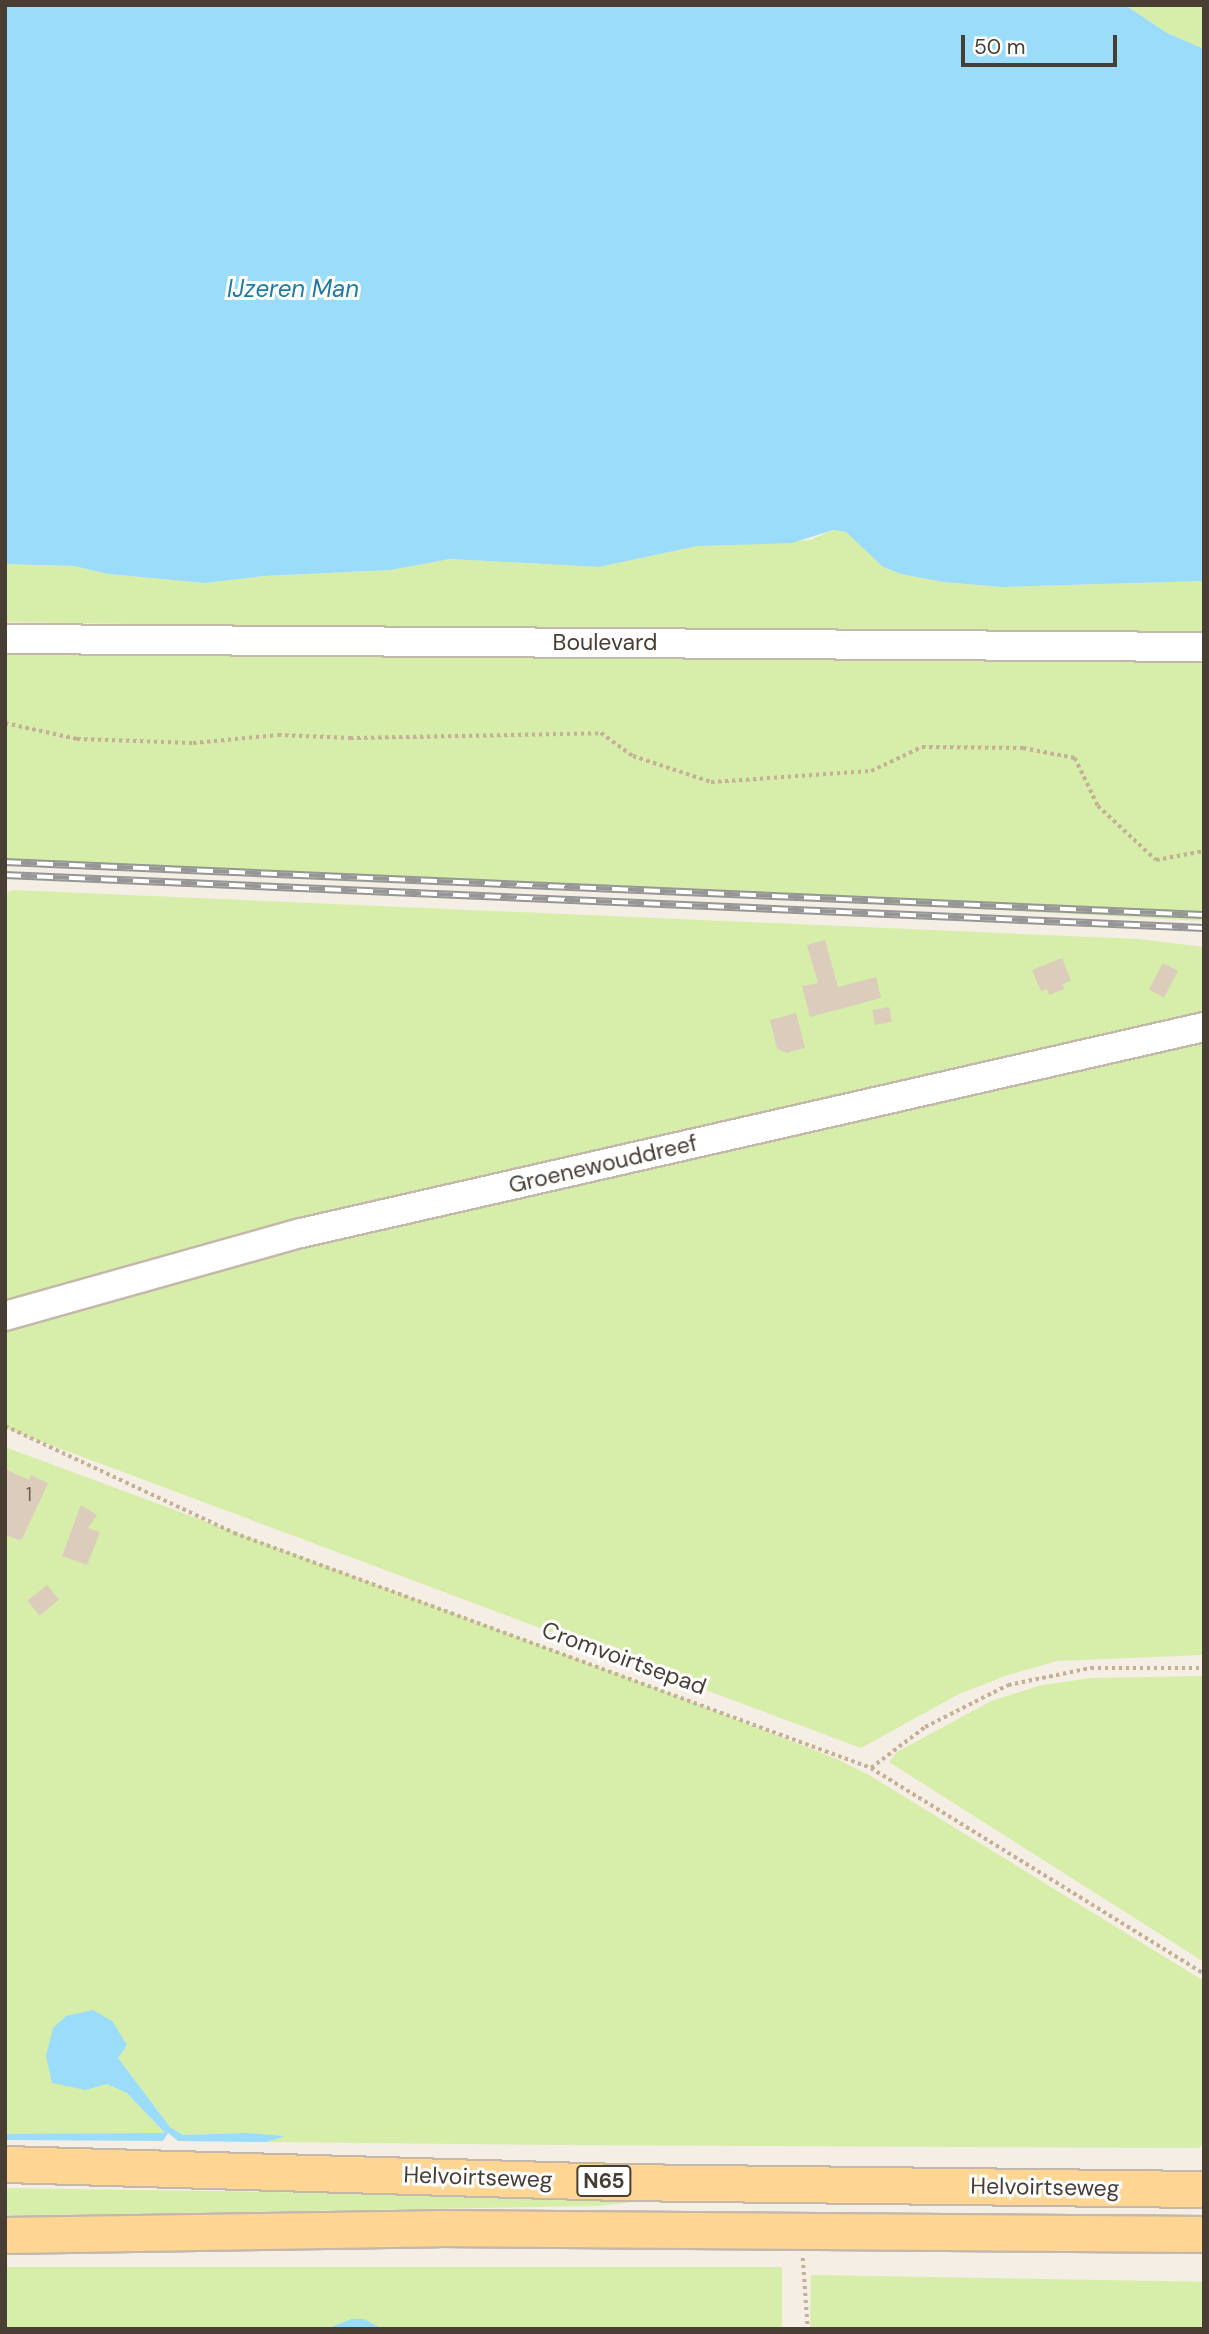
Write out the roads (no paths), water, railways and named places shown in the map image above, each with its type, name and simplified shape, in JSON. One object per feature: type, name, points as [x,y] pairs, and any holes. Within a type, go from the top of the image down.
[{"type":"main road","name":"Helvoirtseweg","points":[[5,2164],[620,2182],[1204,2189]]},
{"type":"main road","name":"Helvoirtseweg","points":[[5,2235],[438,2228],[1204,2234]]},
{"type":"street","name":"Boulevard","points":[[5,639],[1204,647]]},
{"type":"street","name":"Groenewouddreef","points":[[5,1316],[302,1233],[1204,1027]]},
{"type":"water","name":"IJzeren Man","points":[[5,5],[1125,5],[1167,33],[1204,49],[1204,581],[1002,587],[943,582],[901,574],[883,567],[846,532],[833,530],[792,543],[697,546],[599,567],[450,559],[391,570],[264,576],[205,583],[108,574],[74,566],[5,564]]},
{"type":"water","points":[[93,2010],[112,2021],[127,2045],[118,2058],[170,2127],[183,2135],[246,2133],[285,2136],[267,2142],[178,2141],[168,2133],[163,2141],[5,2140],[5,2134],[165,2133],[127,2093],[107,2084],[86,2090],[52,2083],[46,2056],[53,2028],[66,2016]]},
{"type":"water","points":[[351,2319],[364,2319],[383,2329],[327,2329]]},
{"type":"railway","points":[[5,862],[1204,915]]},
{"type":"railway","points":[[5,875],[1204,928]]}]
